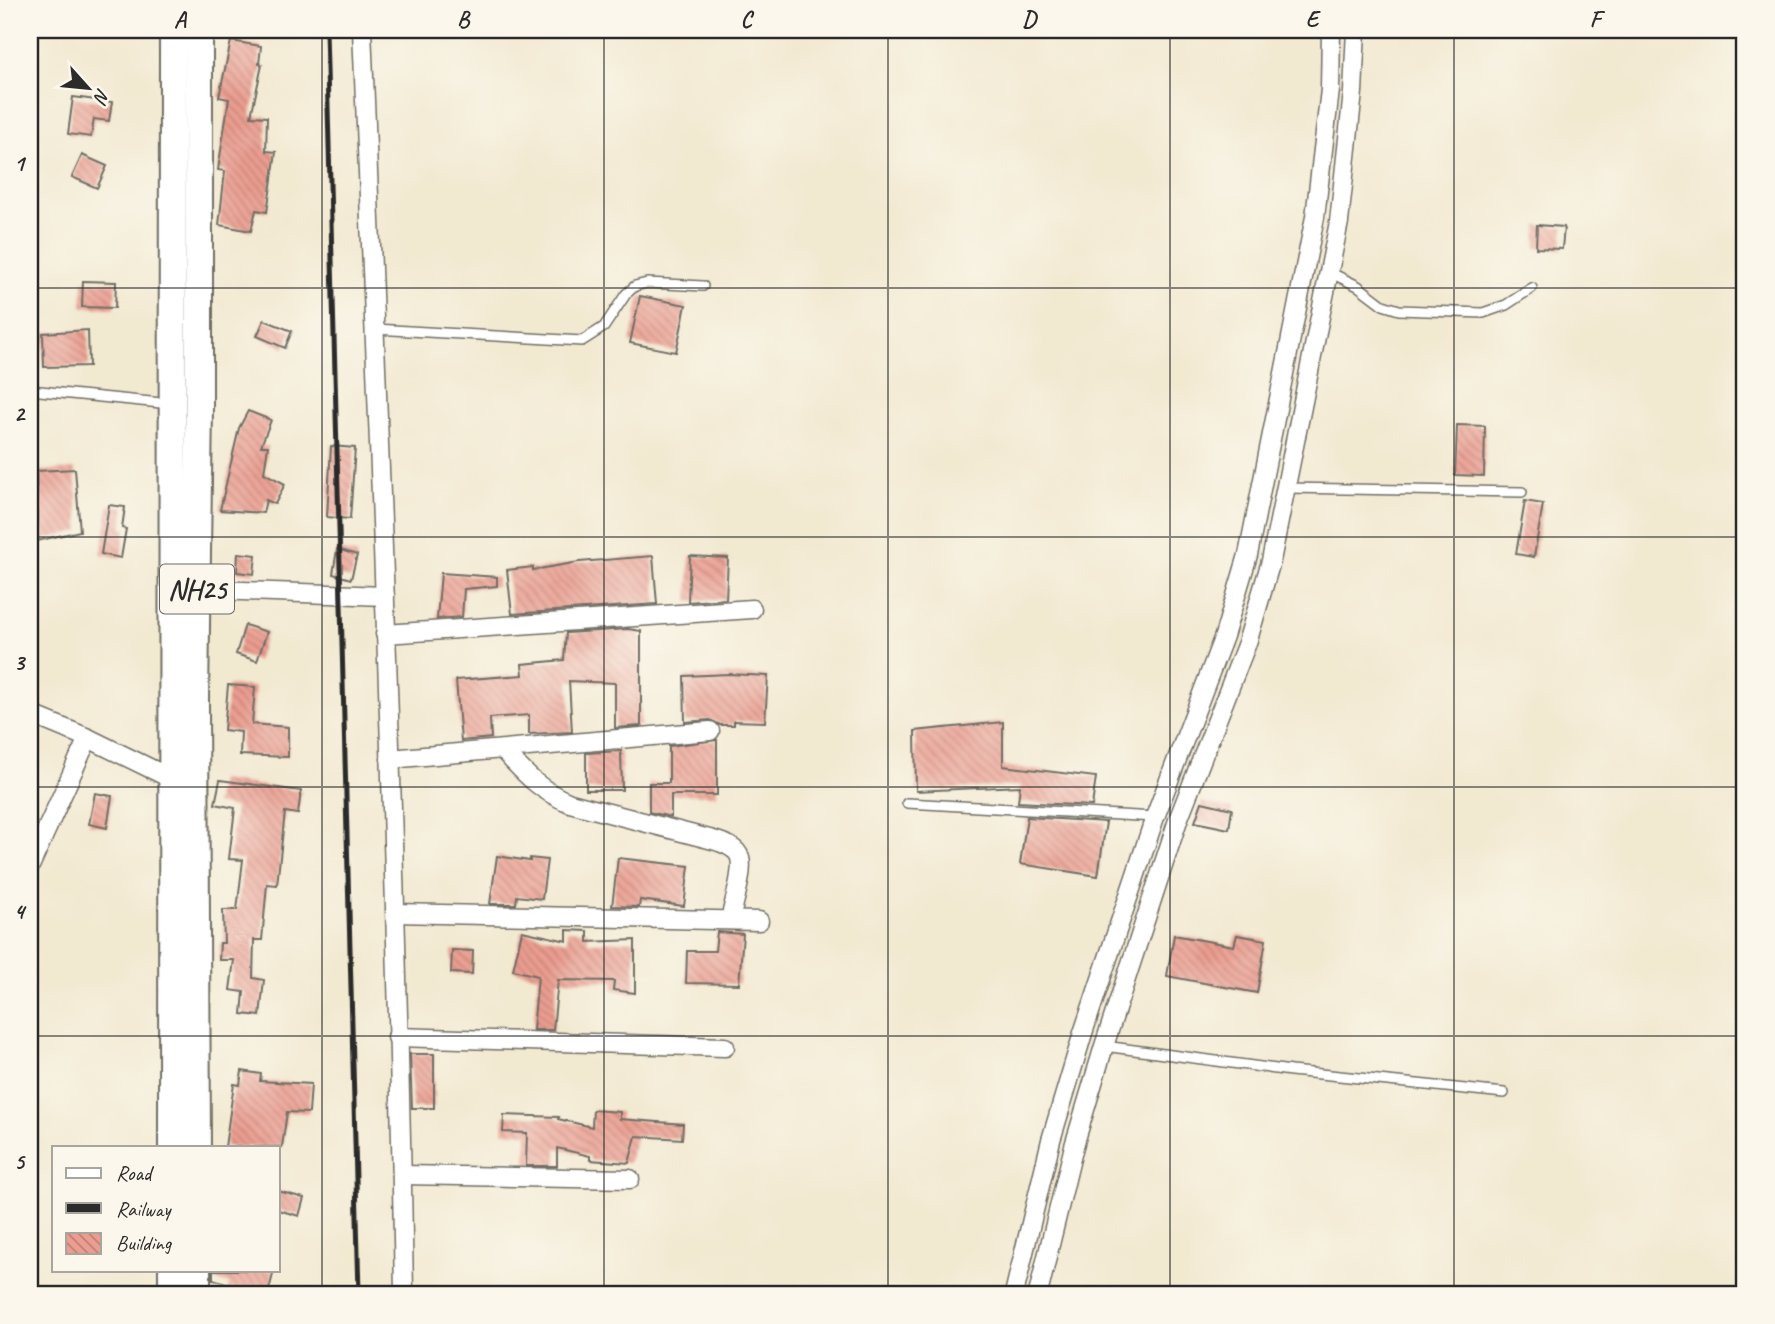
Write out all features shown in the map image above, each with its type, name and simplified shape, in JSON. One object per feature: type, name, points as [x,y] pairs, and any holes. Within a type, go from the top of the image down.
[{"type":"main road","name":"NH25","points":[[173,30],[173,404],[185,589],[197,1146]]},
{"type":"main road","name":"NH25","points":[[172,1146],[172,779],[185,589],[199,30]]},
{"type":"main road","points":[[172,1272],[172,1294]]},
{"type":"main road","points":[[197,1272],[197,1294]]},
{"type":"street","points":[[362,30],[396,913],[404,1294]]},
{"type":"street","points":[[1014,1294],[1051,1140],[1083,1032],[1155,817],[1224,636],[1248,555],[1315,217],[1330,90],[1331,30]]},
{"type":"street","points":[[1038,1294],[1074,1146],[1104,1046],[1178,820],[1247,643],[1271,561],[1339,222],[1353,92],[1356,30]]},
{"type":"street","points":[[185,589],[384,596]]},
{"type":"street","points":[[385,634],[751,609]]},
{"type":"street","points":[[30,714],[88,738],[172,779]]},
{"type":"street","points":[[390,760],[710,731]]},
{"type":"street","points":[[30,866],[88,738]]},
{"type":"street","points":[[503,750],[535,784],[560,799],[713,839],[735,850],[740,857],[741,869],[730,920]]},
{"type":"street","points":[[396,913],[760,921]]},
{"type":"street","points":[[397,1037],[725,1047]]},
{"type":"street","points":[[402,1175],[630,1180]]},
{"type":"lane","points":[[1329,272],[1358,286],[1383,305],[1399,310],[1482,313],[1506,305],[1532,288]]},
{"type":"lane","points":[[375,329],[582,341],[604,327],[626,294],[635,286],[647,283],[704,286]]},
{"type":"lane","points":[[30,390],[173,404]]},
{"type":"lane","points":[[1287,488],[1522,492]]},
{"type":"lane","points":[[907,803],[1155,817]]},
{"type":"lane","points":[[1104,1046],[1291,1071],[1504,1093]]},
{"type":"building","points":[[231,41],[261,46],[259,64],[262,65],[251,116],[267,117],[266,151],[276,152],[267,212],[256,210],[251,231],[219,225],[225,171],[218,170],[229,99],[219,97]]},
{"type":"building","points":[[73,97],[112,102],[109,121],[94,119],[91,137],[68,134]]},
{"type":"building","points":[[82,155],[107,166],[97,188],[72,177]]},
{"type":"building","points":[[1537,225],[1564,227],[1562,249],[1536,248]]},
{"type":"building","points":[[83,281],[116,282],[115,308],[82,307]]},
{"type":"building","points":[[640,296],[686,305],[676,352],[630,343]]},
{"type":"building","points":[[264,320],[292,331],[285,348],[257,336]]},
{"type":"building","points":[[88,330],[89,366],[44,367],[43,333]]},
{"type":"building","points":[[248,411],[271,420],[261,446],[268,446],[264,473],[285,484],[275,504],[266,500],[263,513],[220,510],[239,428]]},
{"type":"building","points":[[1457,425],[1485,426],[1484,476],[1455,475]]},
{"type":"building","points":[[331,446],[355,448],[350,519],[327,517]]},
{"type":"building","points":[[75,469],[80,531],[37,541],[36,471]]},
{"type":"building","points":[[1525,501],[1543,504],[1534,557],[1516,554]]},
{"type":"building","points":[[109,505],[125,507],[122,528],[126,529],[121,558],[101,554]]},
{"type":"building","points":[[337,549],[357,555],[351,579],[333,574]]},
{"type":"building","points":[[238,553],[256,555],[254,574],[237,572]]},
{"type":"building","points":[[653,556],[657,604],[512,614],[507,570],[533,567],[533,570],[579,562]]},
{"type":"building","points":[[690,556],[728,558],[726,599],[688,602]]},
{"type":"building","points":[[441,573],[497,577],[497,586],[464,589],[462,617],[437,619]]},
{"type":"building","points":[[245,625],[267,632],[257,661],[236,654]]},
{"type":"building","points":[[628,629],[641,631],[641,726],[615,728],[615,683],[569,681],[572,732],[529,734],[529,715],[490,718],[491,738],[461,741],[456,680],[523,675],[522,664],[564,660],[566,633]]},
{"type":"building","points":[[684,676],[768,676],[765,722],[734,721],[734,725],[720,725],[710,720],[685,722]]},
{"type":"building","points":[[228,685],[255,687],[252,724],[288,727],[288,757],[240,755],[241,732],[224,730]]},
{"type":"building","points":[[1003,722],[1003,766],[1096,777],[1092,806],[1018,802],[1020,786],[916,791],[915,731]]},
{"type":"building","points":[[717,740],[717,795],[671,795],[671,817],[649,812],[649,783],[669,783],[669,746]]},
{"type":"building","points":[[621,751],[622,790],[586,790],[586,753]]},
{"type":"building","points":[[220,780],[301,791],[298,814],[285,812],[277,885],[267,884],[262,940],[254,940],[253,978],[264,980],[260,1016],[242,1014],[244,992],[230,990],[234,960],[219,960],[220,943],[224,943],[223,910],[237,910],[243,860],[229,859],[235,808],[215,804]]},
{"type":"building","points":[[95,793],[112,796],[107,828],[89,824]]},
{"type":"building","points":[[1202,802],[1232,809],[1229,829],[1195,822]]},
{"type":"building","points":[[1027,817],[1106,822],[1098,876],[1020,864]]},
{"type":"building","points":[[497,856],[530,861],[530,858],[547,860],[542,899],[517,896],[516,904],[490,904]]},
{"type":"building","points":[[618,858],[689,866],[684,906],[640,900],[639,907],[612,906]]},
{"type":"building","points":[[567,930],[588,931],[588,942],[635,940],[635,993],[613,990],[614,981],[558,980],[553,1030],[533,1030],[538,976],[513,970],[522,931],[567,941]]},
{"type":"building","points":[[717,932],[743,934],[739,984],[686,983],[687,951],[715,951]]},
{"type":"building","points":[[1174,935],[1234,946],[1237,935],[1266,940],[1257,993],[1167,976]]},
{"type":"building","points":[[452,950],[473,951],[472,974],[451,973]]},
{"type":"building","points":[[410,1054],[434,1054],[434,1108],[412,1108]]},
{"type":"building","points":[[242,1071],[261,1074],[260,1081],[311,1084],[309,1113],[287,1112],[282,1147],[225,1146],[234,1084],[240,1085]]},
{"type":"building","points":[[593,1110],[620,1112],[620,1119],[683,1124],[682,1139],[636,1136],[629,1163],[590,1160],[590,1156],[557,1148],[557,1166],[526,1166],[527,1133],[503,1132],[504,1115],[559,1117],[558,1119],[592,1127]]},
{"type":"building","points":[[280,1192],[304,1198],[299,1216],[280,1211]]},
{"type":"building","points":[[213,1272],[274,1272],[268,1294],[227,1294],[229,1284],[213,1279]]},
{"type":"railway","points":[[326,30],[359,1294]]}]
